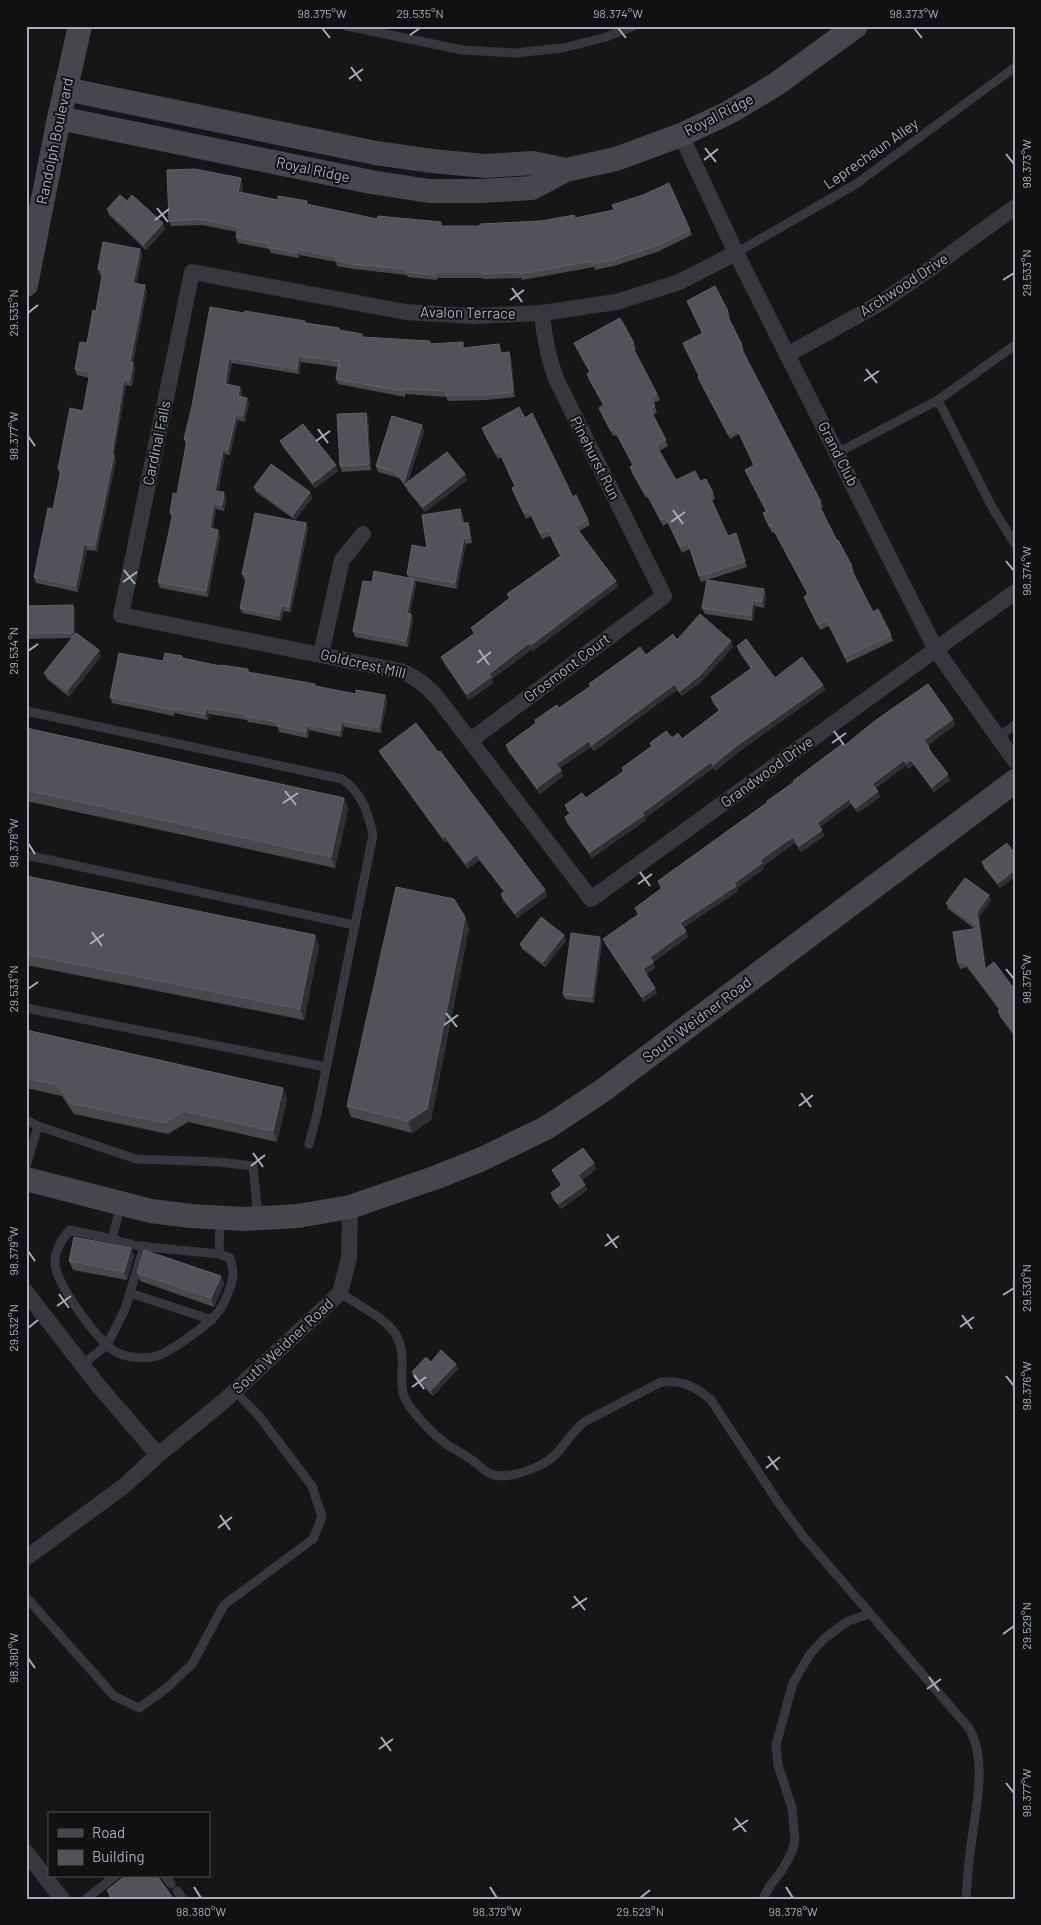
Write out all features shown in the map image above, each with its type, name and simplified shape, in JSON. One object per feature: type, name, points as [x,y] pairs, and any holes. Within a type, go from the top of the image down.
[{"type":"main road","name":"Randolph Boulevard","points":[[26,285],[65,89],[80,26]]},
{"type":"main road","name":"Royal Ridge","points":[[59,118],[371,182],[429,191],[481,191],[532,188],[566,170],[616,159],[681,135],[728,113],[775,85],[844,30]]},
{"type":"main road","name":"Royal Ridge","points":[[65,89],[376,153],[485,166],[533,163],[566,170]]},
{"type":"main road","name":"South Weidner Road","points":[[26,1179],[151,1211],[220,1218],[258,1218],[298,1216],[350,1207],[437,1177],[482,1159],[546,1128],[610,1085],[1015,781]]},
{"type":"street","name":"Grand Club","points":[[681,135],[736,253],[936,650],[1015,761]]},
{"type":"street","name":"Archwood Drive","points":[[787,355],[882,302],[1015,207]]},
{"type":"street","name":"Avalon Terrace","points":[[192,272],[406,312],[473,316],[542,314],[597,306],[651,292],[679,282],[736,253]]},
{"type":"street","name":"Cardinal Falls","points":[[121,615],[192,272]]},
{"type":"street","name":"Pinehurst Run","points":[[542,314],[549,361],[557,381],[664,596]]},
{"type":"street","points":[[321,654],[342,560],[364,534]]},
{"type":"street","name":"Grandwood Drive","points":[[591,899],[1015,592]]},
{"type":"street","name":"Grosmont Court","points":[[471,740],[664,596]]},
{"type":"street","name":"Goldcrest Mill","points":[[121,615],[400,670],[419,680],[436,696],[471,740],[591,899]]},
{"type":"street","name":"South Weidner Road","points":[[26,1558],[124,1486],[235,1390],[340,1293],[349,1258],[350,1207]]},
{"type":"street","points":[[26,1292],[158,1455]]},
{"type":"street","points":[[26,1852],[62,1899]]},
{"type":"lane","points":[[347,26],[462,50],[515,53],[563,48],[606,37],[633,26]]},
{"type":"lane","name":"Leprechaun Alley","points":[[736,253],[856,184],[1015,67]]},
{"type":"lane","points":[[837,454],[938,400],[1015,345]]},
{"type":"lane","points":[[938,400],[992,508],[1015,544]]},
{"type":"lane","points":[[26,711],[342,779],[354,788],[368,811],[373,835],[309,1144]]},
{"type":"lane","points":[[998,737],[1015,725]]},
{"type":"lane","points":[[26,856],[354,925]]},
{"type":"lane","points":[[26,1008],[326,1067]]},
{"type":"lane","points":[[26,1120],[38,1126],[136,1159],[218,1162],[253,1166],[258,1218]]},
{"type":"lane","points":[[26,1166],[38,1126]]},
{"type":"lane","points":[[112,1239],[121,1203]]},
{"type":"lane","points":[[219,1254],[220,1218]]},
{"type":"lane","points":[[70,1230],[144,1246],[219,1254],[230,1258],[234,1275],[221,1308],[212,1320],[175,1347],[157,1356],[140,1358],[119,1354],[102,1341],[60,1283],[55,1262],[62,1238],[70,1230]]},
{"type":"lane","points":[[83,1364],[107,1345],[125,1309],[144,1246]]},
{"type":"lane","points":[[130,1293],[212,1320]]},
{"type":"lane","points":[[340,1293],[382,1321],[394,1333],[400,1346],[403,1362],[402,1388],[408,1405],[446,1444],[471,1459],[488,1473],[495,1475],[510,1474],[542,1465],[554,1456],[584,1422],[661,1382],[687,1383],[700,1390],[711,1400],[778,1502],[803,1536],[969,1728],[976,1742],[978,1770],[977,1812],[970,1852],[966,1899]]},
{"type":"lane","points":[[26,1597],[114,1696],[139,1708],[168,1687],[192,1664],[224,1605],[313,1539],[322,1517],[312,1486],[259,1416],[235,1390]]},
{"type":"lane","points":[[763,1899],[792,1852],[795,1839],[792,1808],[778,1765],[776,1745],[793,1683],[810,1654],[826,1637],[848,1621],[869,1614]]},
{"type":"lane","points":[[86,1899],[112,1878]]},
{"type":"lane","points":[[166,1878],[183,1899]]},
{"type":"building","points":[[195,169],[241,178],[238,192],[278,200],[278,196],[307,201],[306,204],[377,219],[378,216],[441,222],[441,226],[480,226],[480,224],[541,221],[574,215],[575,218],[614,210],[612,205],[643,195],[669,183],[690,230],[655,246],[612,260],[592,264],[592,261],[520,274],[519,272],[482,274],[482,272],[435,272],[435,275],[406,272],[407,269],[352,264],[335,260],[336,257],[297,249],[297,253],[268,247],[269,244],[236,237],[238,227],[200,219],[169,221],[167,170]]},
{"type":"building","points":[[120,195],[127,201],[132,195],[163,223],[144,244],[107,209]]},
{"type":"building","points":[[103,242],[140,249],[133,283],[145,285],[130,362],[133,362],[130,380],[124,379],[112,454],[114,455],[95,546],[84,544],[76,586],[34,577],[48,508],[53,509],[61,470],[58,469],[70,408],[83,411],[90,372],[75,369],[80,342],[87,343],[93,310],[96,311],[103,270],[98,269]]},
{"type":"building","points":[[715,286],[728,311],[726,313],[742,345],[740,346],[821,502],[818,503],[852,566],[850,567],[873,612],[878,609],[891,635],[845,657],[827,620],[818,625],[804,597],[808,594],[772,526],[770,527],[763,513],[767,511],[745,470],[754,465],[737,429],[728,434],[698,377],[683,343],[703,333],[687,301]]},
{"type":"building","points":[[210,307],[305,321],[305,323],[339,328],[339,330],[362,334],[362,337],[430,341],[430,344],[463,342],[463,348],[499,344],[500,353],[509,352],[513,392],[485,395],[446,395],[445,391],[403,389],[403,391],[336,379],[339,361],[299,356],[297,369],[229,358],[225,384],[240,387],[238,396],[247,398],[243,416],[236,415],[228,450],[223,449],[215,491],[224,492],[222,505],[214,504],[210,528],[218,530],[206,591],[158,582],[173,513],[170,513],[173,493],[177,494],[187,440],[184,439]]},
{"type":"building","points":[[620,318],[634,343],[631,344],[657,394],[650,398],[655,406],[650,409],[666,440],[656,445],[676,480],[695,471],[700,481],[706,479],[713,493],[709,495],[728,536],[736,533],[745,561],[699,576],[688,543],[680,547],[666,518],[661,520],[630,467],[633,465],[614,429],[611,431],[599,408],[604,405],[587,374],[590,372],[574,343]]},
{"type":"building","points":[[519,407],[525,418],[532,413],[573,497],[576,495],[588,520],[575,526],[616,581],[531,645],[529,643],[489,674],[491,677],[467,694],[441,657],[475,633],[471,628],[510,598],[507,594],[561,556],[548,530],[540,533],[529,510],[524,513],[512,488],[515,486],[499,451],[496,453],[482,428]]},
{"type":"building","points":[[366,413],[369,464],[340,466],[337,414]]},
{"type":"building","points":[[392,416],[422,425],[404,482],[397,473],[376,466]]},
{"type":"building","points":[[303,424],[336,465],[313,483],[280,441]]},
{"type":"building","points":[[447,452],[465,474],[423,507],[405,484]]},
{"type":"building","points":[[271,464],[310,492],[293,515],[254,487]]},
{"type":"building","points":[[460,509],[462,523],[468,523],[470,538],[464,538],[455,583],[407,574],[412,545],[427,548],[422,515]]},
{"type":"building","points":[[255,513],[306,523],[289,607],[282,605],[279,616],[240,608],[247,575],[242,574]]},
{"type":"building","points":[[374,571],[414,579],[407,613],[411,614],[406,641],[353,631],[363,581],[372,582]]},
{"type":"building","points":[[707,580],[764,589],[762,602],[753,600],[751,616],[702,608]]},
{"type":"building","points":[[73,605],[73,633],[26,633],[26,606]]},
{"type":"building","points":[[700,614],[731,641],[699,676],[680,691],[675,684],[592,745],[589,741],[556,764],[561,770],[537,788],[506,745],[536,723],[535,720],[557,705],[559,708],[591,686],[589,684],[640,647],[646,655],[673,634],[677,640]]},
{"type":"building","points":[[76,633],[99,650],[67,691],[44,673]]},
{"type":"building","points":[[746,639],[775,678],[802,657],[823,685],[735,747],[713,765],[711,762],[642,813],[644,815],[590,852],[565,817],[571,813],[565,805],[582,793],[586,798],[624,771],[622,768],[652,746],[650,743],[666,731],[672,738],[678,733],[682,739],[720,710],[711,697],[752,668],[737,646]]},
{"type":"building","points":[[119,653],[163,661],[165,653],[220,666],[248,669],[248,672],[315,684],[315,686],[356,694],[356,690],[385,695],[379,728],[342,721],[340,731],[307,725],[306,732],[277,726],[278,722],[245,716],[246,714],[207,708],[205,714],[172,708],[172,710],[110,697]]},
{"type":"building","points":[[928,684],[953,719],[924,740],[948,774],[932,787],[911,760],[906,763],[904,760],[872,784],[878,791],[856,808],[849,799],[817,823],[822,830],[799,846],[793,837],[760,860],[762,863],[734,883],[736,886],[680,923],[686,931],[650,957],[653,962],[643,969],[655,988],[642,997],[603,939],[639,914],[635,908],[662,888],[658,881],[768,802],[842,744],[844,746],[876,720]]},
{"type":"building","points":[[416,723],[438,752],[440,751],[545,890],[515,913],[501,894],[505,891],[477,854],[466,863],[445,836],[443,837],[379,751]]},
{"type":"building","points":[[26,728],[344,798],[331,857],[26,790]]},
{"type":"building","points":[[1007,843],[1015,854],[1015,870],[998,883],[982,862]]},
{"type":"building","points":[[26,876],[315,935],[300,1009],[26,954]]},
{"type":"building","points":[[965,878],[989,895],[977,912],[979,927],[946,903]]},
{"type":"building","points":[[396,887],[454,899],[465,917],[427,1109],[408,1121],[347,1106]]},
{"type":"building","points":[[541,917],[564,935],[543,962],[520,944]]},
{"type":"building","points":[[979,928],[985,969],[994,962],[1015,990],[1015,1034],[998,1011],[1001,1008],[965,962],[958,963],[953,932]]},
{"type":"building","points":[[571,933],[600,937],[592,997],[563,994]]},
{"type":"building","points":[[26,1030],[283,1088],[273,1131],[184,1111],[164,1123],[70,1103],[58,1085],[26,1078]]},
{"type":"building","points":[[583,1148],[594,1163],[578,1175],[585,1185],[558,1204],[551,1193],[563,1184],[552,1170]]},
{"type":"building","points":[[74,1237],[131,1248],[124,1272],[69,1261]]},
{"type":"building","points":[[144,1250],[221,1276],[211,1298],[137,1273]]},
{"type":"building","points":[[441,1350],[456,1364],[431,1390],[412,1372],[426,1357],[431,1362]]},
{"type":"building","points":[[122,1878],[158,1878],[174,1899],[113,1899],[107,1890]]}]
